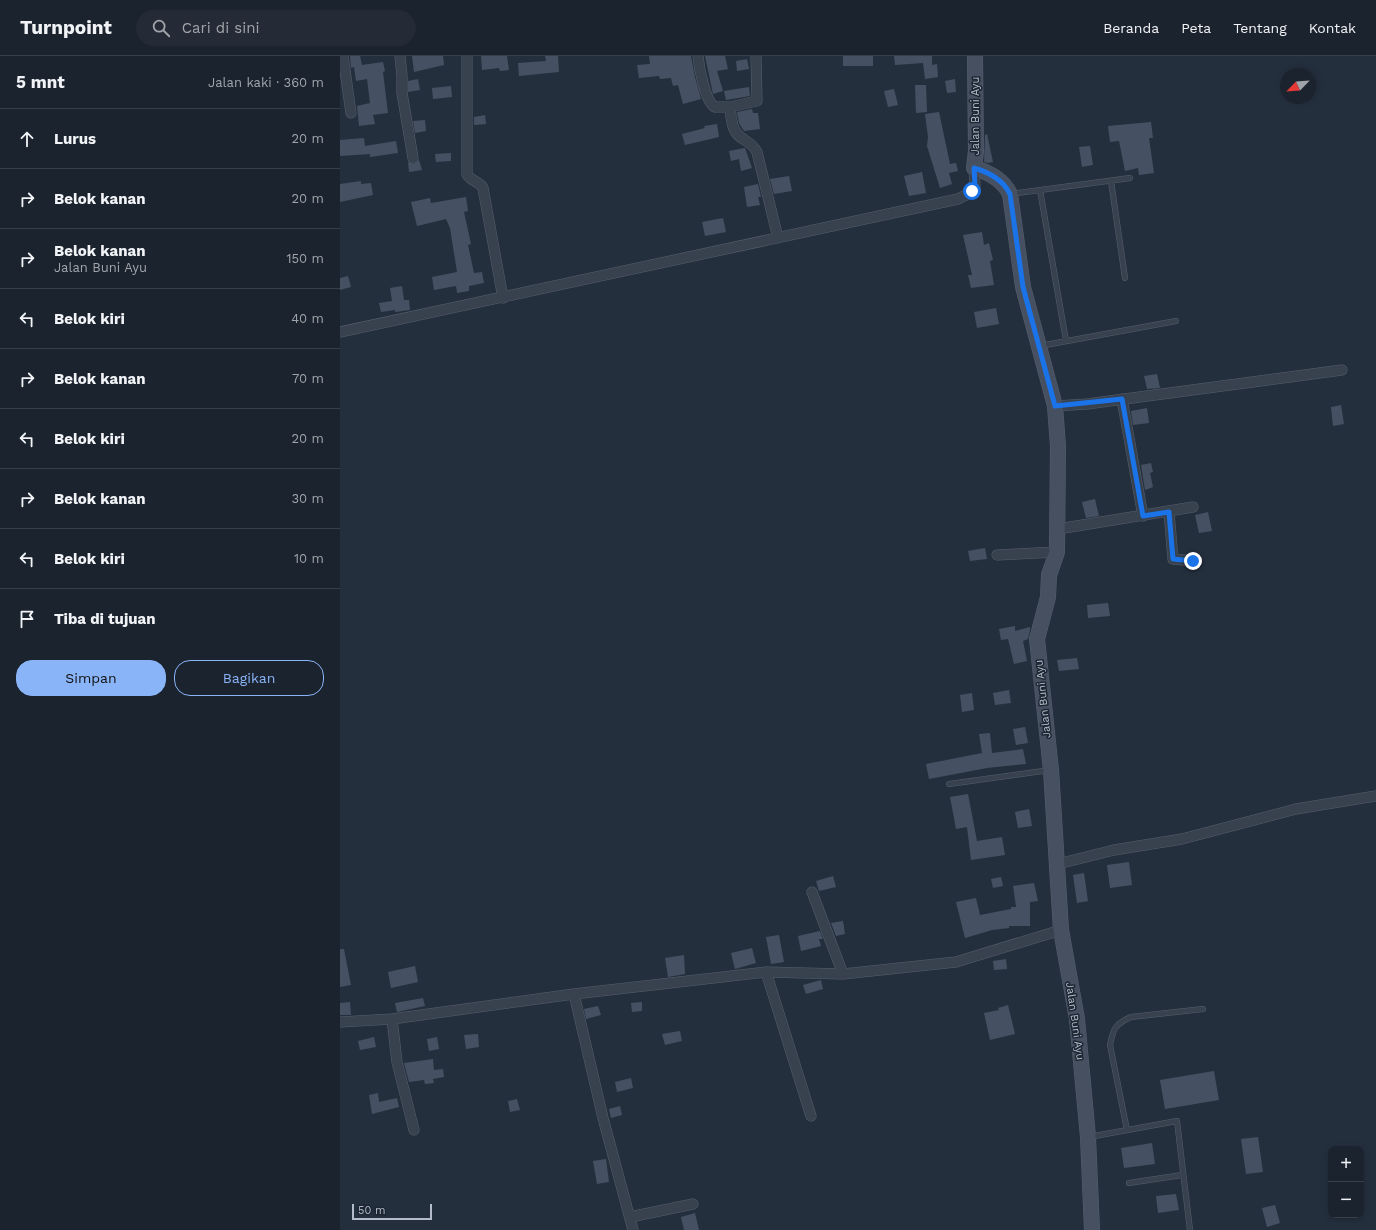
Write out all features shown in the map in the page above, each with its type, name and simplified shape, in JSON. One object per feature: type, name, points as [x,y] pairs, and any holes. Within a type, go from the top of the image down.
[{"type":"main road","name":"Jalan Buni Ayu","points":[[975,56],[976,151],[978,169]]},
{"type":"main road","points":[[978,169],[1004,184],[1010,194]]},
{"type":"main road","name":"Jalan Buni Ayu","points":[[1010,194],[1023,287],[1055,406],[1058,446],[1057,552],[1049,576],[1048,597],[1037,639],[1051,770],[1061,930],[1077,1018],[1088,1137],[1092,1230]]},
{"type":"street","points":[[343,56],[351,113]]},
{"type":"street","points":[[400,56],[402,93],[414,158]]},
{"type":"street","points":[[467,56],[467,174],[483,188],[503,298]]},
{"type":"street","points":[[698,56],[699,68],[709,102],[715,107],[730,107],[757,101],[756,56]]},
{"type":"street","points":[[730,107],[734,130],[738,136],[753,144],[757,152],[778,238]]},
{"type":"street","points":[[340,332],[958,199],[968,194],[975,186],[978,169]]},
{"type":"street","points":[[1055,406],[1122,399],[1342,370]]},
{"type":"street","points":[[1122,399],[1143,516]]},
{"type":"street","points":[[1058,529],[1193,507]]},
{"type":"street","points":[[1169,512],[1173,559],[1193,561]]},
{"type":"street","points":[[997,555],[1057,552]]},
{"type":"street","points":[[1058,864],[1114,850],[1182,839],[1296,809],[1376,796]]},
{"type":"street","points":[[812,892],[843,974]]},
{"type":"street","points":[[340,1022],[392,1019],[576,1000],[766,972],[843,974],[956,962],[1061,930]]},
{"type":"street","points":[[766,972],[811,1116]]},
{"type":"street","points":[[576,1000],[603,1118],[633,1230]]},
{"type":"street","points":[[392,1019],[397,1062],[414,1130]]},
{"type":"street","points":[[630,1217],[693,1204]]},
{"type":"lane","points":[[1010,194],[1130,178]]},
{"type":"lane","points":[[1111,181],[1125,278]]},
{"type":"lane","points":[[1040,190],[1066,340]]},
{"type":"lane","points":[[1039,346],[1176,321]]},
{"type":"lane","points":[[950,784],[1051,770]]},
{"type":"lane","points":[[1126,1130],[1110,1045],[1112,1031],[1120,1022],[1131,1017],[1203,1009]]},
{"type":"lane","points":[[1088,1137],[1176,1121],[1190,1230]]},
{"type":"lane","points":[[1129,1183],[1182,1175]]},
{"type":"building","points":[[350,56],[360,56],[362,65],[383,62],[388,113],[373,115],[375,124],[359,126],[357,106],[370,103],[367,79],[356,81],[354,67],[351,68]]},
{"type":"building","points":[[412,56],[443,56],[444,65],[414,72]]},
{"type":"building","points":[[481,56],[507,56],[509,70],[500,71],[499,68],[482,70]]},
{"type":"building","points":[[545,56],[558,56],[559,72],[519,76],[518,63],[546,61]]},
{"type":"building","points":[[649,56],[691,56],[701,99],[683,104],[678,85],[673,86],[671,78],[660,79],[659,76],[639,78],[637,65],[650,64]]},
{"type":"building","points":[[705,56],[725,56],[728,69],[717,71],[723,91],[713,94]]},
{"type":"building","points":[[843,56],[873,56],[873,66],[843,66]]},
{"type":"building","points":[[894,56],[932,56],[932,65],[937,64],[938,77],[925,79],[923,63],[895,65]]},
{"type":"building","points":[[747,59],[749,69],[737,71],[736,61]]},
{"type":"building","points":[[418,79],[420,90],[408,92],[408,81]]},
{"type":"building","points":[[955,79],[956,92],[947,93],[945,81]]},
{"type":"building","points":[[915,85],[926,85],[927,112],[916,113]]},
{"type":"building","points":[[451,86],[452,97],[433,99],[432,88]]},
{"type":"building","points":[[749,87],[750,96],[726,100],[724,91]]},
{"type":"building","points":[[894,89],[898,105],[888,107],[884,91]]},
{"type":"building","points":[[752,109],[753,113],[758,113],[760,129],[744,131],[739,123],[737,112]]},
{"type":"building","points":[[939,112],[950,164],[956,163],[958,171],[949,173],[952,184],[940,188],[927,146],[928,137],[925,114]]},
{"type":"building","points":[[485,115],[486,124],[474,125],[474,117]]},
{"type":"building","points":[[425,120],[426,131],[415,133],[413,121]]},
{"type":"building","points":[[1151,122],[1153,138],[1149,138],[1154,173],[1139,175],[1138,168],[1125,171],[1119,141],[1110,142],[1108,126]]},
{"type":"building","points":[[717,124],[719,137],[685,145],[682,134],[705,128],[704,126]]},
{"type":"building","points":[[987,134],[993,162],[988,163],[984,162],[985,135]]},
{"type":"building","points":[[364,138],[365,146],[396,141],[398,153],[370,157],[370,154],[340,156],[340,140]]},
{"type":"building","points":[[1090,146],[1093,165],[1082,167],[1079,147]]},
{"type":"building","points":[[745,148],[752,168],[741,171],[739,159],[731,161],[729,151]]},
{"type":"building","points":[[451,153],[451,161],[436,162],[435,154]]},
{"type":"building","points":[[419,160],[422,170],[409,172],[408,162],[414,164]]},
{"type":"building","points":[[922,172],[926,193],[909,196],[904,176]]},
{"type":"building","points":[[789,176],[792,191],[774,194],[770,179]]},
{"type":"building","points":[[361,181],[361,184],[371,183],[373,195],[340,202],[340,184]]},
{"type":"building","points":[[758,184],[761,197],[758,197],[760,205],[747,207],[744,187]]},
{"type":"building","points":[[466,197],[468,211],[464,212],[471,244],[468,245],[474,273],[482,272],[484,283],[469,286],[469,291],[457,293],[456,286],[434,290],[432,277],[457,272],[450,228],[446,219],[417,226],[411,202],[430,198],[431,203]]},
{"type":"building","points":[[723,218],[726,232],[705,236],[702,222]]},
{"type":"building","points":[[982,232],[984,245],[989,243],[993,260],[990,261],[994,285],[971,288],[968,275],[972,275],[963,235]]},
{"type":"building","points":[[348,276],[351,287],[340,290],[340,278]]},
{"type":"building","points":[[402,286],[404,300],[409,300],[410,310],[381,312],[379,303],[392,301],[390,288]]},
{"type":"building","points":[[996,308],[999,324],[977,328],[974,312]]},
{"type":"building","points":[[1157,374],[1160,388],[1147,389],[1144,376]]},
{"type":"building","points":[[1341,405],[1344,424],[1333,426],[1331,407]]},
{"type":"building","points":[[1147,408],[1149,423],[1133,425],[1131,411]]},
{"type":"building","points":[[1151,463],[1153,472],[1150,473],[1153,487],[1145,490],[1141,465]]},
{"type":"building","points":[[1095,499],[1099,516],[1086,518],[1082,502]]},
{"type":"building","points":[[1208,512],[1212,531],[1199,533],[1195,515]]},
{"type":"building","points":[[985,548],[987,559],[970,561],[968,551]]},
{"type":"building","points":[[1108,603],[1110,616],[1088,618],[1087,605]]},
{"type":"building","points":[[1015,626],[1015,631],[1030,627],[1030,630],[1028,639],[1023,641],[1027,661],[1014,664],[1008,639],[1001,640],[999,629]]},
{"type":"building","points":[[1077,658],[1079,669],[1059,671],[1057,660]]},
{"type":"building","points":[[1009,690],[1011,703],[995,705],[993,693]]},
{"type":"building","points":[[972,693],[974,710],[962,712],[960,695]]},
{"type":"building","points":[[1025,727],[1028,743],[1016,745],[1013,729]]},
{"type":"building","points":[[990,733],[992,753],[1023,749],[1026,764],[987,768],[929,779],[926,764],[982,753],[979,734]]},
{"type":"building","points":[[968,794],[977,841],[1002,837],[1005,855],[971,860],[967,827],[956,829],[950,797]]},
{"type":"building","points":[[1029,809],[1032,826],[1018,828],[1015,812]]},
{"type":"building","points":[[1129,862],[1132,885],[1110,888],[1107,865]]},
{"type":"building","points":[[1084,873],[1088,901],[1077,903],[1073,875]]},
{"type":"building","points":[[833,876],[836,887],[819,891],[816,881]]},
{"type":"building","points":[[1001,877],[1003,886],[993,888],[991,879]]},
{"type":"building","points":[[1034,883],[1038,901],[1030,902],[1030,926],[1009,926],[1009,928],[992,930],[965,938],[956,902],[976,898],[980,915],[1011,909],[1011,907],[1016,907],[1013,886]]},
{"type":"building","points":[[843,921],[845,934],[836,936],[831,923]]},
{"type":"building","points":[[820,931],[823,939],[819,939],[821,946],[801,951],[798,936]]},
{"type":"building","points":[[779,935],[784,962],[771,964],[766,937]]},
{"type":"building","points":[[752,948],[756,963],[735,969],[731,953]]},
{"type":"building","points":[[340,949],[344,949],[351,985],[340,987]]},
{"type":"building","points":[[684,955],[685,974],[668,977],[665,958]]},
{"type":"building","points":[[1006,959],[1007,969],[994,970],[993,961]]},
{"type":"building","points":[[415,966],[418,982],[391,988],[388,972]]},
{"type":"building","points":[[821,980],[823,989],[806,994],[803,985]]},
{"type":"building","points":[[423,998],[425,1006],[397,1012],[395,1003]]},
{"type":"building","points":[[350,1002],[351,1015],[340,1015],[340,1003]]},
{"type":"building","points":[[642,1002],[642,1011],[632,1012],[631,1003]]},
{"type":"building","points":[[1008,1005],[1015,1034],[990,1040],[984,1013],[999,1010],[998,1008]]},
{"type":"building","points":[[598,1006],[601,1015],[586,1019],[584,1009]]},
{"type":"building","points":[[680,1031],[682,1041],[665,1045],[662,1034]]},
{"type":"building","points":[[478,1034],[479,1047],[466,1049],[464,1035]]},
{"type":"building","points":[[374,1037],[376,1047],[360,1050],[358,1041]]},
{"type":"building","points":[[437,1037],[439,1049],[429,1051],[427,1039]]},
{"type":"building","points":[[433,1059],[434,1070],[443,1069],[444,1077],[433,1079],[434,1083],[425,1084],[424,1080],[409,1082],[404,1063]]},
{"type":"building","points":[[1214,1071],[1219,1100],[1165,1109],[1160,1080]]},
{"type":"building","points":[[631,1078],[633,1088],[617,1092],[615,1082]]},
{"type":"building","points":[[378,1093],[379,1102],[397,1098],[399,1107],[372,1114],[369,1095]]},
{"type":"building","points":[[517,1099],[520,1110],[510,1112],[508,1101]]},
{"type":"building","points":[[620,1106],[622,1115],[611,1118],[609,1109]]},
{"type":"building","points":[[1258,1137],[1263,1172],[1246,1174],[1241,1139]]},
{"type":"building","points":[[1152,1143],[1155,1164],[1124,1168],[1121,1148]]},
{"type":"building","points":[[606,1159],[609,1182],[597,1184],[593,1161]]},
{"type":"building","points":[[1176,1194],[1179,1210],[1158,1213],[1156,1196]]},
{"type":"building","points":[[1275,1205],[1280,1223],[1267,1227],[1262,1208]]},
{"type":"building","points":[[695,1213],[699,1230],[684,1230],[681,1217]]},
{"type":"route","points":[[972,191],[975,186],[974,168],[982,170],[996,178],[1004,184],[1010,194],[1023,287],[1055,406],[1087,404],[1122,399],[1131,457],[1143,516],[1169,512],[1172,557],[1175,560],[1193,561]]}]
